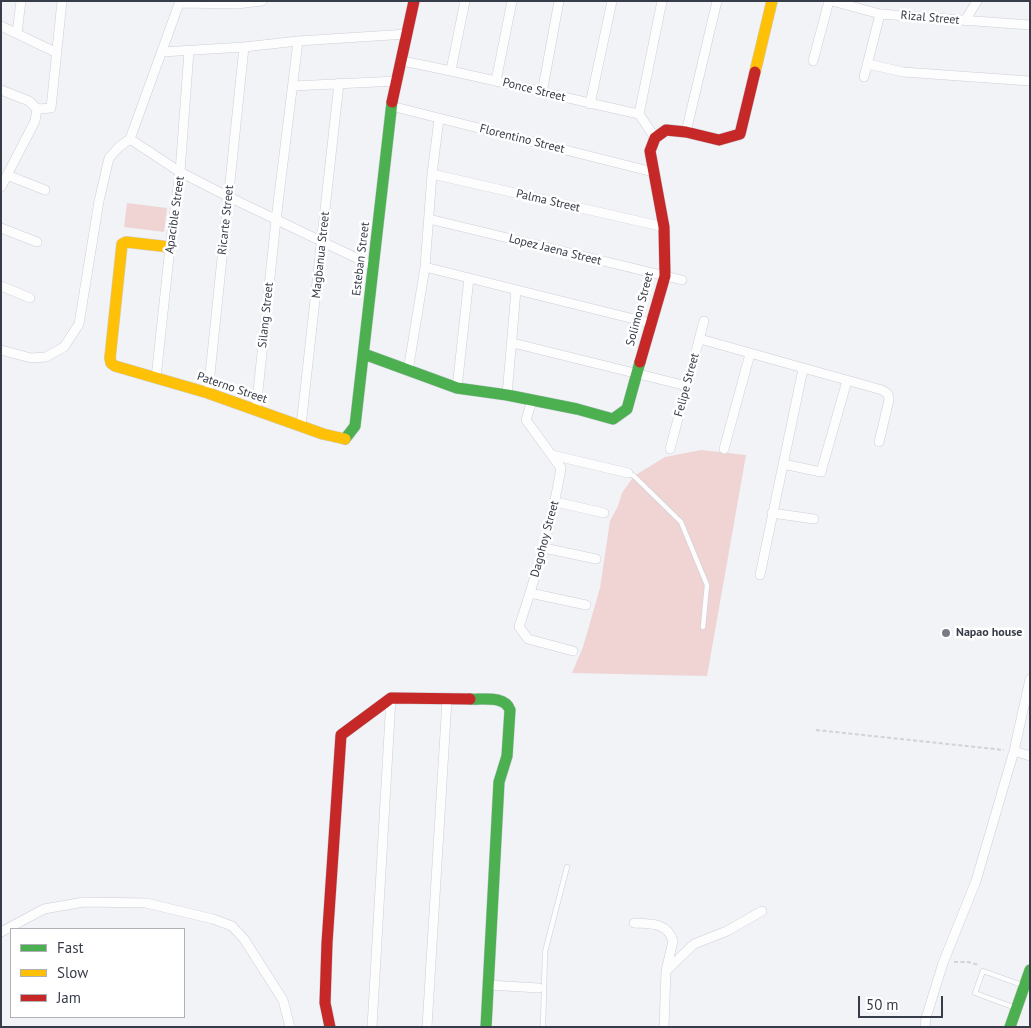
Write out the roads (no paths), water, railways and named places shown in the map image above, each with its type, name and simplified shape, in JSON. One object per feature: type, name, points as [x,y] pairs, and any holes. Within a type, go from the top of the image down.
[{"type":"main road","name":"Esteban Street","points":[[345,438],[355,426],[391,106],[414,1]]},
{"type":"main road","points":[[654,138],[666,130],[686,132],[718,140],[740,134],[772,1]]},
{"type":"main road","name":"Solimon Street","points":[[364,354],[458,388],[507,395],[577,409],[613,419],[627,408],[650,322],[665,276],[664,228],[650,151],[654,138]]},
{"type":"main road","name":"Paterno Street","points":[[170,247],[126,242],[122,244],[120,248],[111,363],[115,366],[208,393],[323,434],[345,438]]},
{"type":"main road","points":[[330,1027],[325,1003],[325,986],[341,735],[391,698],[502,700],[508,704],[510,710],[507,756],[499,782],[486,1027]]},
{"type":"main road","points":[[1010,1027],[1030,970]]},
{"type":"street","points":[[17,33],[21,1]]},
{"type":"street","points":[[37,109],[51,108],[62,1]]},
{"type":"street","points":[[1,350],[31,358],[46,357],[64,347],[80,324],[99,201],[109,158],[130,139],[180,2],[238,3],[262,1]]},
{"type":"street","points":[[451,70],[465,1]]},
{"type":"street","points":[[496,81],[512,1]]},
{"type":"street","points":[[542,93],[559,1]]},
{"type":"street","points":[[590,104],[612,1]]},
{"type":"street","points":[[654,138],[640,114],[662,1]]},
{"type":"street","points":[[686,132],[717,1]]},
{"type":"street","points":[[813,61],[831,1]]},
{"type":"street","name":"Rizal Street","points":[[831,1],[846,3],[880,14],[1030,25]]},
{"type":"street","points":[[964,21],[977,1]]},
{"type":"street","points":[[864,77],[880,14]]},
{"type":"street","points":[[1,26],[57,53]]},
{"type":"street","points":[[162,52],[407,34]]},
{"type":"street","name":"Silang Street","points":[[256,410],[276,220],[298,41]]},
{"type":"street","name":"Ricarte Street","points":[[208,393],[244,47]]},
{"type":"street","name":"Apacible Street","points":[[156,378],[180,172],[189,51]]},
{"type":"street","name":"Ponce Street","points":[[402,61],[451,70],[542,93],[640,114]]},
{"type":"street","points":[[868,64],[903,72],[1030,82]]},
{"type":"street","points":[[293,86],[397,81]]},
{"type":"street","name":"Magbanua Street","points":[[301,426],[339,83]]},
{"type":"street","points":[[1,90],[29,100],[37,109]]},
{"type":"street","name":"Florentino Street","points":[[391,106],[439,120],[653,172]]},
{"type":"street","points":[[1,187],[35,121],[37,109]]},
{"type":"street","points":[[408,371],[424,267],[439,120]]},
{"type":"street","points":[[130,139],[180,172],[373,266]]},
{"type":"street","name":"Palma Street","points":[[432,174],[664,228]]},
{"type":"street","points":[[7,175],[45,190]]},
{"type":"street","name":"Lopez Jaena Street","points":[[429,219],[682,280]]},
{"type":"street","points":[[1,228],[37,242]]},
{"type":"street","points":[[424,267],[650,322]]},
{"type":"street","points":[[458,388],[469,278]]},
{"type":"street","points":[[1,286],[30,298]]},
{"type":"street","points":[[507,395],[513,343],[516,290]]},
{"type":"street","name":"Felipe Street","points":[[670,449],[704,321]]},
{"type":"street","points":[[700,339],[882,390],[888,394],[889,400],[879,442]]},
{"type":"street","points":[[513,343],[637,372],[687,386]]},
{"type":"street","points":[[724,449],[750,354]]},
{"type":"street","points":[[760,575],[803,369]]},
{"type":"street","points":[[783,464],[821,472],[847,381]]},
{"type":"street","name":"Dagohoy Street","points":[[532,400],[526,420],[561,468],[556,502],[520,627],[528,640],[573,651]]},
{"type":"street","points":[[552,455],[628,473]]},
{"type":"street","points":[[556,502],[604,513]]},
{"type":"street","points":[[772,513],[814,519]]},
{"type":"street","points":[[544,548],[596,559]]},
{"type":"street","points":[[530,593],[586,605]]},
{"type":"street","points":[[925,1027],[943,963],[976,881],[1014,751],[1030,680]]},
{"type":"street","points":[[372,1027],[391,698]]},
{"type":"street","points":[[427,1027],[447,700]]},
{"type":"street","points":[[1014,751],[1030,756]]},
{"type":"street","points":[[1,932],[44,910],[84,902],[146,903],[213,919],[232,926],[244,939],[283,1000],[290,1027]]},
{"type":"street","points":[[666,971],[694,944],[728,931],[762,912]]},
{"type":"street","points":[[634,923],[658,924],[671,934],[673,941],[666,971],[664,1027]]},
{"type":"street","points":[[488,985],[539,988]]},
{"type":"lane","points":[[628,473],[634,476],[681,522],[707,585],[703,627]]},
{"type":"lane","points":[[543,1027],[545,952],[567,867]]},
{"type":"lane","points":[[1017,1008],[975,993],[983,971],[1024,986]]},
{"type":"place","name":"Napao house","points":[[946,633]]}]
